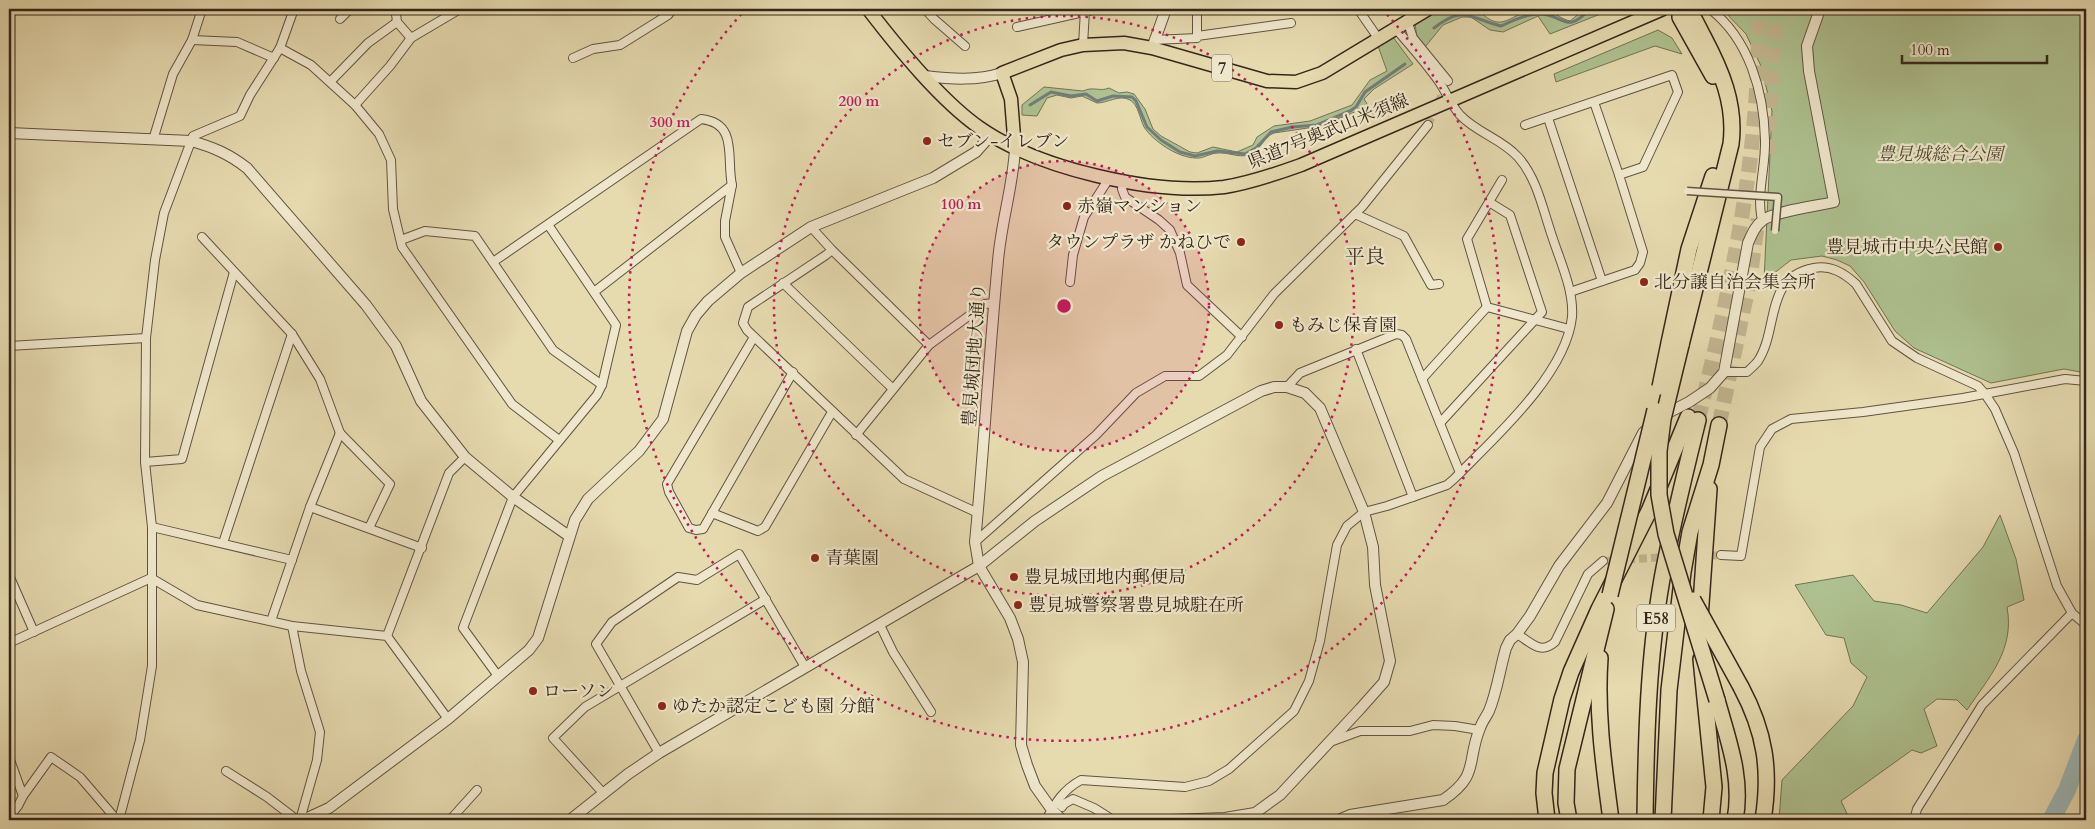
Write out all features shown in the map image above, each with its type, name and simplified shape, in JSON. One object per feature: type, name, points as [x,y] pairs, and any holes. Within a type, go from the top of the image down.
[{"type":"highway","points":[[1680,9],[1680,17],[1713,77],[1719,92],[1723,136],[1721,149],[1689,249],[1663,418],[1657,474],[1663,519],[1736,769],[1738,800],[1735,820]]},
{"type":"highway","points":[[1569,820],[1566,803],[1567,769],[1579,714],[1646,450],[1731,144],[1733,129],[1732,111],[1722,77],[1716,61],[1687,9]]},
{"type":"highway","name":"E58","points":[[1547,820],[1544,793],[1545,773],[1557,717],[1570,672],[1693,418],[1662,579],[1655,626],[1646,765],[1645,820]]},
{"type":"highway","name":"E58","points":[[1663,820],[1669,690],[1681,582],[1690,532],[1711,465],[1720,425]]},
{"type":"highway","points":[[1711,465],[1699,626],[1704,700],[1714,787],[1711,820]]},
{"type":"highway","points":[[1677,568],[1756,716],[1765,752],[1767,771],[1762,820]]},
{"type":"highway","points":[[1610,595],[1603,634],[1599,700],[1603,756],[1611,820]]},
{"type":"main road","name":"県道7号奥武山米須線","points":[[868,9],[925,76],[962,114],[1015,149],[1054,163],[1110,177],[1184,188],[1221,187],[1245,183],[1300,165],[1662,9]]},
{"type":"main road","name":"7","points":[[1002,74],[1061,50],[1084,45],[1124,43],[1153,44],[1267,81],[1296,82],[1322,73],[1428,9]]},
{"type":"main road","points":[[1002,74],[1011,99],[1015,149]]},
{"type":"street","points":[[153,140],[173,74],[192,40],[202,9]]},
{"type":"street","points":[[118,820],[140,740],[152,666],[152,527],[145,462],[146,338],[155,260],[164,213],[193,136],[240,116],[250,94],[280,48],[294,9]]},
{"type":"street","points":[[340,19],[350,9]]},
{"type":"street","points":[[331,82],[395,15],[404,9]]},
{"type":"street","points":[[355,106],[390,66],[411,38],[460,9]]},
{"type":"street","points":[[573,58],[593,49],[620,45],[668,15],[673,9]]},
{"type":"street","points":[[925,9],[965,46]]},
{"type":"street","points":[[1016,27],[1097,9]]},
{"type":"street","points":[[1166,9],[1153,44],[1291,23]]},
{"type":"street","points":[[1197,9],[1197,36]]},
{"type":"street","points":[[1358,9],[1378,38]]},
{"type":"street","points":[[1710,9],[1723,19],[1740,42],[1756,82],[1762,106],[1765,140],[1759,206],[1762,220]]},
{"type":"street","points":[[1338,820],[1350,815],[1443,800],[1456,792],[1466,780],[1472,765],[1479,730],[1489,710],[1506,648],[1510,640],[1517,634],[1559,566],[1607,503],[1643,433],[1658,418],[1672,409],[1689,402],[1710,388],[1724,372],[1748,243],[1753,230],[1762,220],[1772,215],[1834,202],[1809,71],[1807,46],[1820,9]]},
{"type":"street","points":[[1084,45],[1086,10]]},
{"type":"street","points":[[395,15],[411,38]]},
{"type":"street","points":[[1407,20],[1413,38],[1448,81]]},
{"type":"street","points":[[1046,820],[1058,798],[1069,786],[1081,780],[1185,786],[1209,781],[1229,769],[1294,711],[1309,681],[1320,641],[1337,544],[1347,526],[1364,512],[1446,485],[1460,473],[1528,401],[1552,369],[1569,329],[1572,315],[1570,292],[1536,188],[1527,168],[1508,148],[1473,127],[1462,117],[1449,100],[1440,83],[1395,28]]},
{"type":"street","points":[[192,40],[237,42],[274,58]]},
{"type":"street","points":[[280,48],[311,65],[331,82],[379,134],[392,160],[394,209],[402,246],[512,404],[559,440]]},
{"type":"street","points":[[925,76],[966,79],[1002,74]]},
{"type":"street","points":[[1525,125],[1672,75],[1678,92],[1643,167],[1619,175]]},
{"type":"street","points":[[1570,292],[1635,270],[1640,263],[1643,252],[1594,102]]},
{"type":"street","points":[[1548,118],[1602,281]]},
{"type":"street","points":[[493,262],[549,226],[701,119],[716,123],[727,136],[730,147],[729,174],[732,185],[725,221],[725,236],[741,273]]},
{"type":"street","points":[[975,542],[1096,435],[1136,392],[1165,376],[1192,377],[1205,372],[1227,355],[1274,294],[1362,207],[1428,125]]},
{"type":"street","points":[[9,133],[191,141],[222,151],[247,168],[366,305],[396,346],[421,401],[465,458],[513,496],[569,536]]},
{"type":"street","points":[[300,820],[329,808],[448,719],[529,650],[538,638],[575,520],[588,499],[639,450],[663,418],[687,331],[696,315],[708,301],[741,273],[811,227],[933,178],[976,152],[992,135]]},
{"type":"street","name":"豊見城団地大通り","points":[[979,566],[975,542],[994,303],[1001,228],[1013,171],[1015,149]]},
{"type":"street","points":[[1070,282],[1073,255],[1084,217],[1110,177]]},
{"type":"street","points":[[1123,180],[1122,189],[1125,197],[1170,230],[1180,253],[1187,286],[1242,337]]},
{"type":"street","points":[[1488,307],[1467,239],[1502,180]]},
{"type":"street","points":[[594,292],[732,185]]},
{"type":"street","points":[[1686,192],[1778,197],[1774,230]]},
{"type":"street","points":[[1440,423],[1537,320],[1542,312],[1510,215],[1489,202]]},
{"type":"street","points":[[1355,214],[1404,236],[1431,285],[1439,284]]},
{"type":"street","points":[[498,676],[463,628],[513,496],[597,395],[602,385],[616,325],[549,226]]},
{"type":"street","points":[[811,227],[929,345]]},
{"type":"street","points":[[401,240],[425,231],[475,236],[553,350],[602,385]]},
{"type":"street","points":[[202,236],[292,334],[320,379],[340,434],[390,484],[369,528]]},
{"type":"street","points":[[832,250],[748,307],[743,323],[754,337],[904,479],[978,513]]},
{"type":"street","points":[[1724,372],[1746,372],[1757,363],[1764,350],[1777,297],[1784,286],[1795,275],[1806,270],[1828,266],[1848,276],[1856,284],[1892,341],[1917,358],[1978,386],[1985,394],[1995,409],[2014,453],[2057,586],[2072,613],[2086,625]]},
{"type":"street","points":[[145,462],[182,459],[234,272]]},
{"type":"street","points":[[783,283],[893,389]]},
{"type":"street","points":[[856,435],[929,345],[985,304],[994,303]]},
{"type":"street","points":[[1488,307],[1569,329]]},
{"type":"street","points":[[1422,379],[1488,307]]},
{"type":"street","points":[[223,543],[292,334]]},
{"type":"street","points":[[1287,386],[1300,373],[1396,334],[1402,335],[1406,338],[1460,473]]},
{"type":"street","points":[[754,337],[668,484],[669,492],[689,528],[703,529],[793,372]]},
{"type":"street","points":[[9,346],[146,338]]},
{"type":"street","points":[[1356,349],[1413,497]]},
{"type":"street","points":[[1721,555],[1741,556],[1760,446],[1772,429],[1791,419],[1862,412],[1985,394],[2065,379],[2086,381]]},
{"type":"street","points":[[570,820],[659,752],[979,566],[1035,521],[1129,460],[1261,391],[1287,386],[1305,393],[1320,408],[1364,512],[1373,546],[1375,585],[1390,661],[1384,682],[1280,795],[1255,813],[1225,818],[1171,820]]},
{"type":"street","points":[[712,513],[758,531],[765,526],[832,412]]},
{"type":"street","points":[[271,621],[310,507],[340,434]]},
{"type":"street","points":[[388,636],[450,473],[465,458]]},
{"type":"street","points":[[310,507],[422,548]]},
{"type":"street","points":[[152,527],[292,560]]},
{"type":"street","points":[[659,752],[596,644],[612,622],[673,580],[678,578],[697,580],[739,554],[805,667]]},
{"type":"street","points":[[1517,634],[1540,649],[1548,648],[1555,642],[1588,574],[1603,561]]},
{"type":"street","points":[[979,566],[1010,618],[1018,639],[1023,662],[1021,744],[1027,765],[1035,786],[1052,810],[1062,820]]},
{"type":"street","points":[[9,575],[34,632]]},
{"type":"street","points":[[151,578],[196,605],[292,626],[388,636],[448,719]]},
{"type":"street","points":[[9,643],[151,578]]},
{"type":"street","points":[[604,794],[553,738],[585,706],[766,599]]},
{"type":"street","points":[[1914,820],[1917,809],[1982,705],[2072,613]]},
{"type":"street","points":[[880,624],[893,652],[932,712]]},
{"type":"street","points":[[292,626],[300,672],[320,732],[317,760],[300,820]]},
{"type":"street","points":[[1326,744],[1360,732],[1410,731],[1433,725],[1479,730]]},
{"type":"street","points":[[9,757],[23,796]]},
{"type":"street","points":[[9,817],[51,757],[80,777],[118,820]]},
{"type":"street","points":[[226,771],[268,797],[300,820]]},
{"type":"street","points":[[450,820],[477,790]]},
{"type":"street","points":[[1062,807],[1073,799],[1094,808],[1113,820]]},
{"type":"green space","points":[[1443,9],[1477,9],[1486,17],[1501,22],[1530,11],[1545,10],[1570,21],[1585,9],[1613,9],[1550,34],[1538,16],[1503,32],[1490,30],[1471,17],[1462,17],[1443,25],[1425,47],[1417,37],[1415,24]]},
{"type":"green space","name":"豊見城総合公園","points":[[1722,9],[2086,9],[2086,373],[2064,369],[1991,383],[1914,348],[1895,331],[1864,282],[1850,266],[1837,260],[1822,256],[1791,260],[1764,281],[1772,111],[1761,66],[1746,34]]},
{"type":"green space","points":[[1658,30],[1672,38],[1682,54],[1655,46],[1556,82],[1554,74]]},
{"type":"green space","points":[[1393,37],[1413,64],[1374,89],[1364,99],[1374,115],[1363,121],[1357,111],[1321,126],[1274,133],[1248,155],[1240,156],[1218,153],[1196,158],[1174,152],[1153,138],[1144,127],[1133,102],[1126,98],[1097,103],[1082,96],[1071,98],[1057,95],[1047,98],[1037,116],[1022,115],[1022,105],[1044,87],[1083,91],[1109,88],[1119,93],[1127,92],[1134,94],[1145,109],[1153,129],[1161,136],[1190,152],[1197,153],[1213,147],[1237,152],[1253,145],[1257,137],[1274,126],[1310,121],[1352,105],[1370,80],[1387,71],[1378,46]]},
{"type":"green space","points":[[2000,515],[2016,559],[2024,600],[2007,607],[2007,637],[2004,650],[1991,674],[1967,710],[1957,700],[1937,699],[1924,709],[1937,746],[1921,753],[1912,750],[1841,801],[1850,820],[1779,820],[1782,780],[1853,706],[1867,677],[1851,663],[1844,638],[1826,635],[1795,585],[1853,575],[1874,601],[1901,605],[1927,613],[1983,547]]},
{"type":"waterway","points":[[1434,28],[1444,21],[1460,15],[1468,15],[1501,26],[1533,14],[1547,15],[1570,22],[1575,21],[1590,9]]},
{"type":"waterway","points":[[1030,105],[1051,92],[1071,96],[1086,94],[1097,101],[1113,96],[1132,97],[1136,101],[1147,127],[1161,140],[1180,152],[1195,156],[1217,151],[1245,154],[1256,148],[1271,132],[1292,127],[1317,125],[1350,111],[1356,107],[1365,92],[1405,64]]},
{"type":"waterway","points":[[2051,820],[2067,790],[2086,740]]},
{"type":"tunnel","points":[[1698,420],[1722,319],[1742,216],[1755,113],[1758,9]]},
{"type":"tunnel","points":[[1767,154],[1776,9]]},
{"type":"tunnel","points":[[1428,125],[1446,86]]},
{"type":"tunnel","points":[[1719,425],[1750,279],[1758,219]]},
{"type":"tunnel","points":[[1685,557],[1721,555]]},
{"type":"tunnel","points":[[1603,561],[1669,557]]},
{"type":"place","name":"セブン-イレブン","points":[[927,141]]},
{"type":"place","name":"赤嶺マンション","points":[[1067,206]]},
{"type":"place","name":"タウンプラザ かねひで","points":[[1241,242]]},
{"type":"place","name":"豊見城市中央公民館","points":[[1998,247]]},
{"type":"place","name":"北分譲自治会集会所","points":[[1644,282]]},
{"type":"place","name":"もみじ保育園","points":[[1279,325]]},
{"type":"place","name":"青葉園","points":[[815,558]]},
{"type":"place","name":"豊見城団地内郵便局","points":[[1014,577]]},
{"type":"place","name":"豊見城警察署豊見城駐在所","points":[[1018,605]]},
{"type":"place","name":"ローソン","points":[[533,691]]},
{"type":"place","name":"ゆたか認定こども園 分館","points":[[662,706]]},
{"type":"district","name":"平良","points":[[1365,256]]}]
